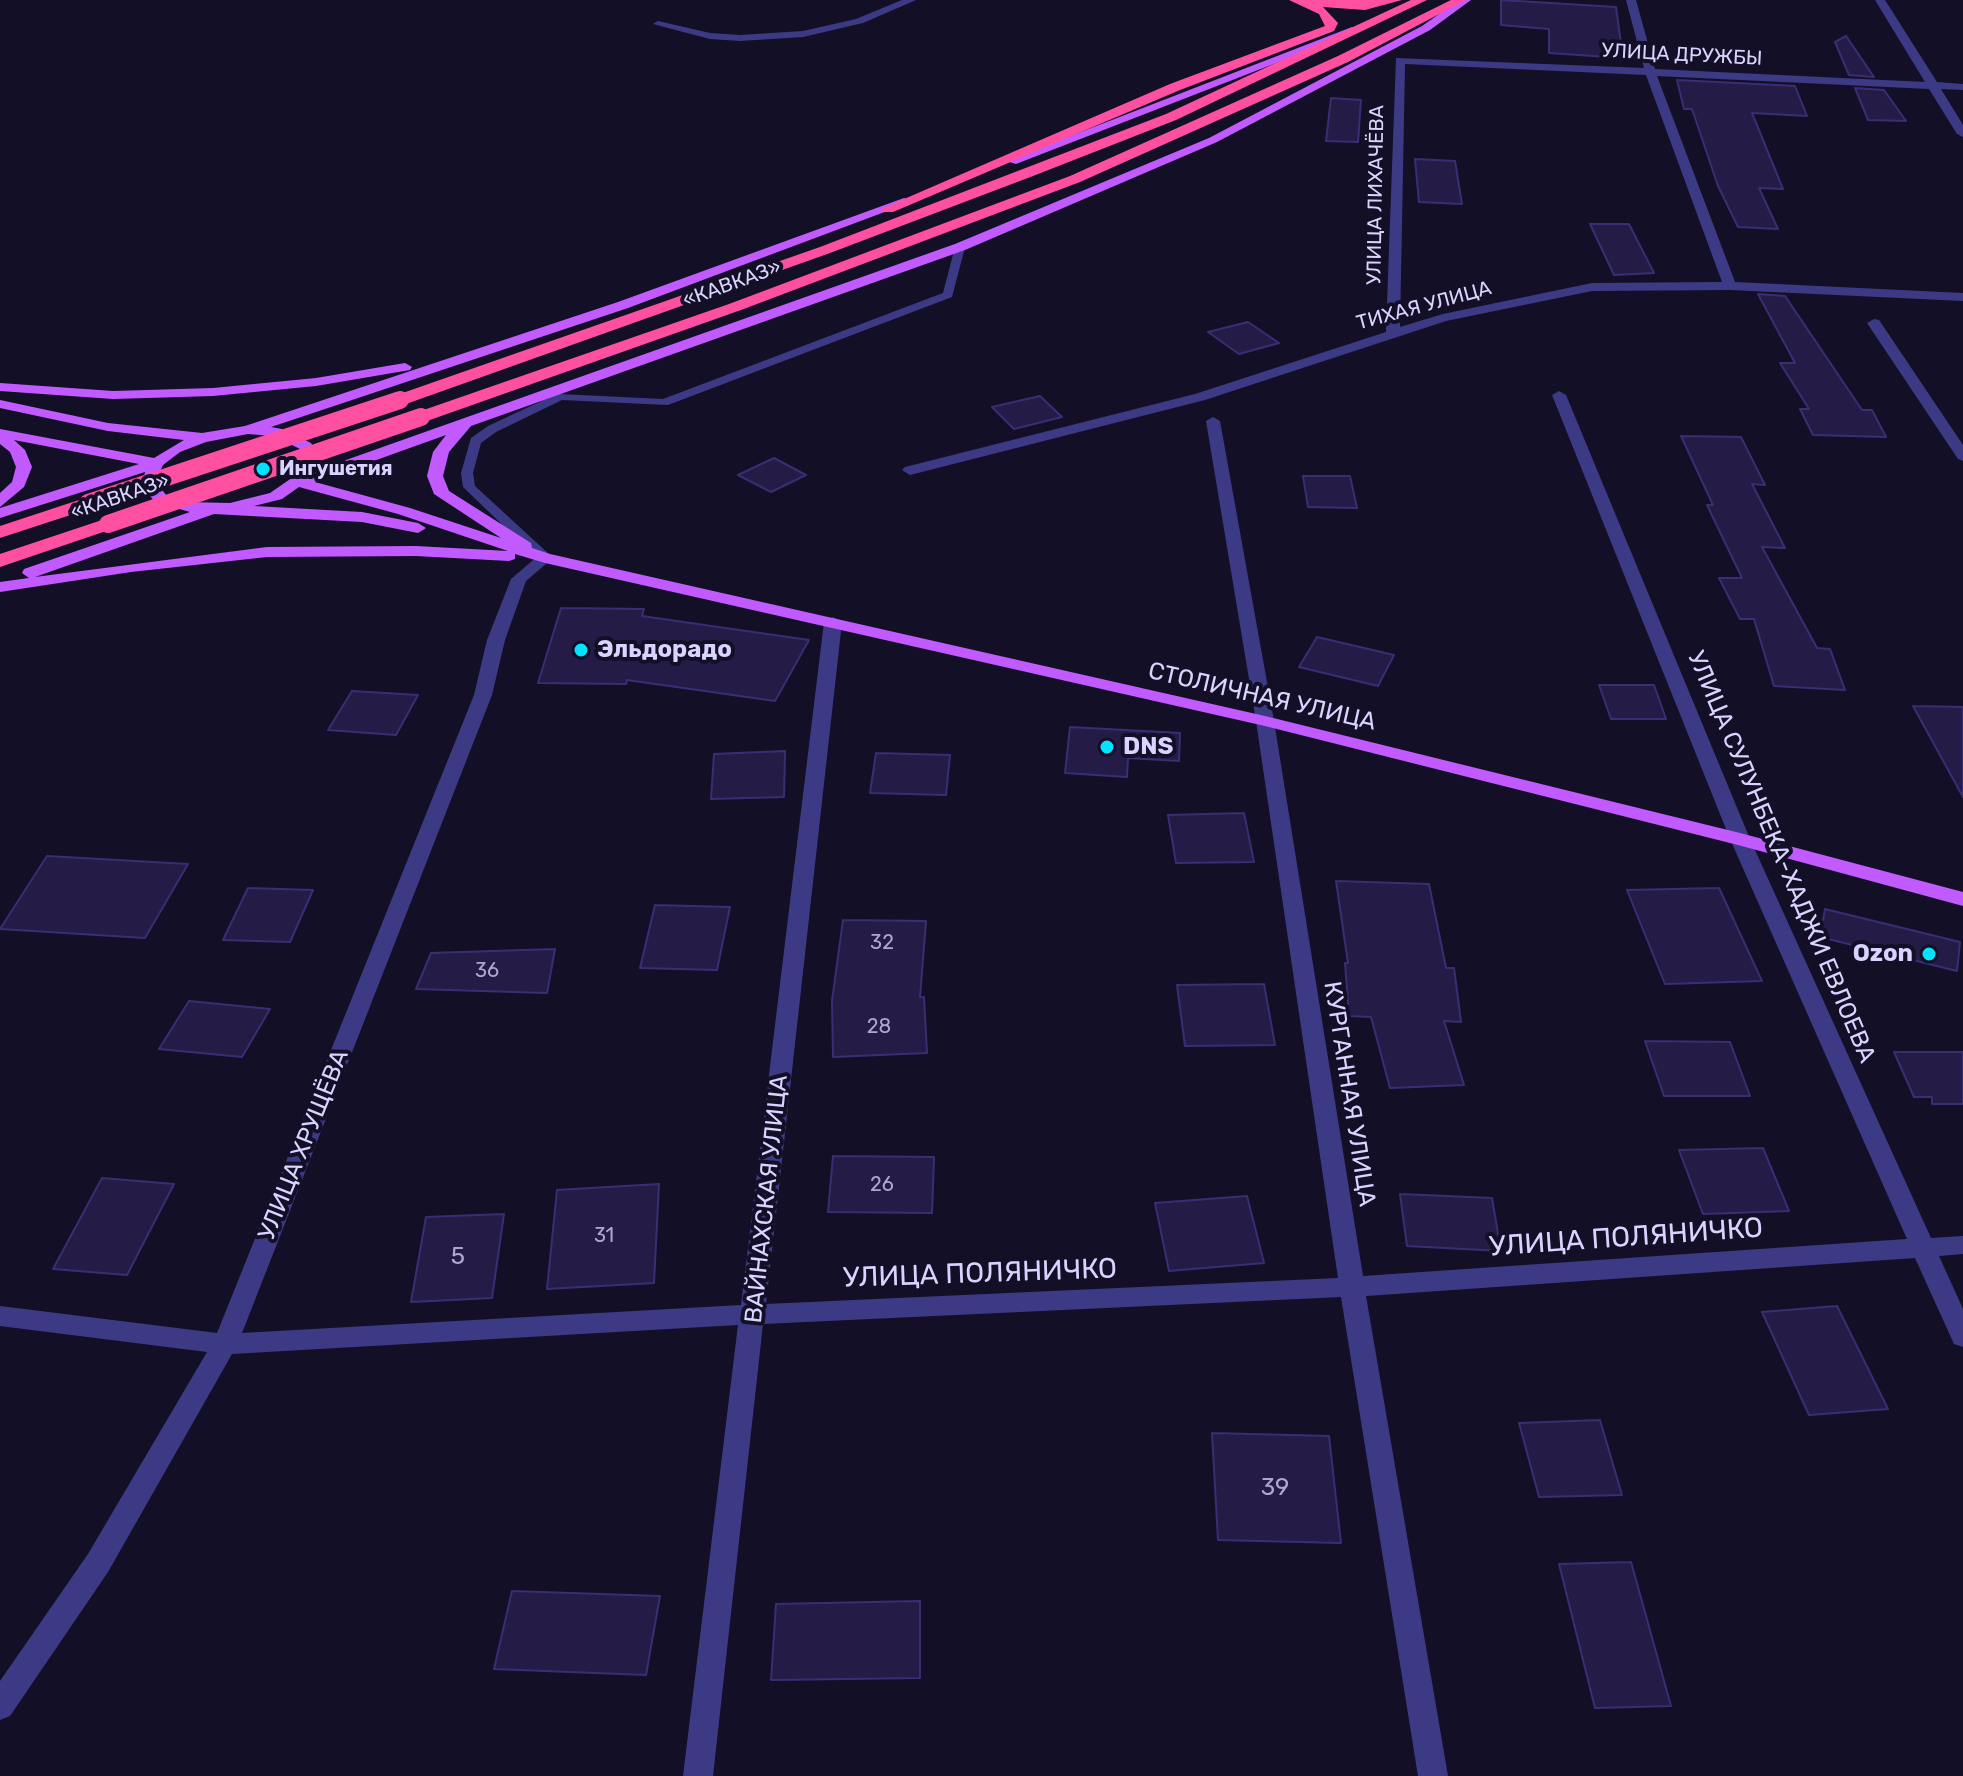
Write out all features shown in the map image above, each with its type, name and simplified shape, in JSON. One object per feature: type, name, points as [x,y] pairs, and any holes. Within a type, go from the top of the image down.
[{"type":"highway","points":[[1296,0],[1356,6],[1396,0]]},
{"type":"highway","points":[[888,209],[1175,87],[1330,28],[1332,23],[1323,11],[1296,0]]},
{"type":"highway","name":"«КАВКАЗ»","points":[[0,532],[400,400],[825,250],[1171,117],[1421,0]]},
{"type":"highway","name":"«КАВКАЗ»","points":[[0,561],[735,307],[1075,179],[1343,59],[1460,0]]},
{"type":"main road","points":[[0,586],[213,509],[261,501],[299,482],[960,247],[1213,140],[1426,28],[1466,0]]},
{"type":"main road","points":[[0,513],[157,463],[175,449],[202,438],[248,430],[480,353],[888,209],[1263,62],[1386,18]]},
{"type":"main road","points":[[0,387],[113,395],[213,392],[344,378],[480,353]]},
{"type":"main road","points":[[0,404],[108,427],[202,438]]},
{"type":"main road","points":[[478,418],[454,434],[441,452],[435,476],[442,494],[545,558]]},
{"type":"main road","points":[[248,430],[277,432],[306,446],[311,452],[311,467],[299,482]]},
{"type":"main road","points":[[0,434],[17,450],[24,467],[19,484],[0,502]]},
{"type":"main road","name":"«КАВКАЗ»","points":[[0,434],[157,463]]},
{"type":"main road","points":[[157,463],[149,479],[150,486],[161,499],[183,507],[362,517],[545,558]]},
{"type":"main road","points":[[299,482],[404,511],[500,546]]},
{"type":"main road","points":[[0,586],[267,552],[416,551],[545,558]]},
{"type":"main road","name":"СТОЛИЧНАЯ УЛИЦА","points":[[545,558],[1265,721],[1740,839],[1963,899]]},
{"type":"street","points":[[658,24],[710,36],[740,38],[803,34],[859,21],[911,0]]},
{"type":"street","points":[[1631,0],[1650,72],[1730,286]]},
{"type":"street","points":[[1880,0],[1963,134]]},
{"type":"street","name":"УЛИЦА ДРУЖБЫ","points":[[1400,60],[1963,87]]},
{"type":"street","name":"УЛИЦА ЛИХАЧЁВА","points":[[1393,332],[1400,60]]},
{"type":"street","name":"ТИХАЯ УЛИЦА","points":[[910,470],[1200,397],[1443,318],[1592,287],[1730,286],[1963,297]]},
{"type":"street","points":[[1874,323],[1963,456]]},
{"type":"street","name":"УЛИЦА СУЛУНБЕКА-ХАДЖИ ЕВЛОЕВА","points":[[1559,395],[1740,839],[1963,1337]]},
{"type":"street","name":"КУРГАННАЯ УЛИЦА","points":[[1213,421],[1265,721],[1352,1287],[1433,1776]]},
{"type":"street","name":"УЛИЦА ХРУЩЁВА","points":[[0,1706],[98,1563],[225,1344],[483,695],[496,640],[519,579],[545,558]]},
{"type":"street","name":"ВАЙНАХСКАЯ УЛИЦА","points":[[698,1776],[755,1314],[833,622]]},
{"type":"street","name":"УЛИЦА ПОЛЯНИЧКО","points":[[0,1316],[225,1344],[755,1314],[1352,1287],[1963,1245]]},
{"type":"lane","points":[[542,395],[564,394],[664,403],[948,295],[960,247]]},
{"type":"lane","points":[[545,558],[469,487],[467,473],[475,441],[492,429],[564,394]]},
{"type":"building","points":[[1501,0],[1616,7],[1623,58],[1549,53],[1549,29],[1501,25]]},
{"type":"building","points":[[1846,36],[1874,77],[1849,75],[1835,42]]},
{"type":"building","points":[[1677,80],[1795,86],[1807,116],[1752,113],[1783,189],[1759,188],[1778,229],[1738,227],[1718,186],[1692,109],[1684,109]]},
{"type":"building","points":[[1855,88],[1884,90],[1906,121],[1868,120]]},
{"type":"building","points":[[1331,98],[1361,100],[1358,142],[1326,141]]},
{"type":"building","points":[[1415,159],[1455,161],[1462,204],[1419,202]]},
{"type":"building","points":[[1590,224],[1629,224],[1654,273],[1614,275]]},
{"type":"building","points":[[1758,294],[1785,296],[1862,410],[1872,410],[1886,437],[1813,435],[1800,409],[1809,409],[1780,363],[1795,363]]},
{"type":"building","points":[[1248,322],[1279,343],[1239,354],[1208,332]]},
{"type":"building","points":[[1040,396],[1062,417],[1014,429],[992,407]]},
{"type":"building","points":[[1681,436],[1741,437],[1765,485],[1752,484],[1785,548],[1762,547],[1817,648],[1830,649],[1845,690],[1774,686],[1754,619],[1740,619],[1719,578],[1742,578],[1707,505],[1713,505]]},
{"type":"building","points":[[774,458],[806,475],[771,492],[738,475]]},
{"type":"building","points":[[1303,476],[1350,476],[1357,508],[1308,507]]},
{"type":"building","points":[[561,608],[644,609],[642,616],[809,640],[775,701],[627,680],[626,684],[538,683]]},
{"type":"building","points":[[1317,637],[1394,655],[1378,686],[1299,667]]},
{"type":"building","points":[[1599,685],[1654,685],[1666,719],[1611,719]]},
{"type":"building","points":[[352,691],[418,695],[396,735],[328,730]]},
{"type":"building","points":[[1913,706],[1963,707],[1963,797]]},
{"type":"building","points":[[1070,727],[1180,733],[1179,761],[1128,758],[1127,777],[1065,773]]},
{"type":"building","points":[[785,751],[784,797],[711,799],[714,754]]},
{"type":"building","points":[[876,753],[950,755],[946,795],[870,793]]},
{"type":"building","points":[[1244,813],[1254,862],[1176,863],[1168,815]]},
{"type":"building","points":[[47,856],[188,864],[145,938],[0,929]]},
{"type":"building","points":[[1336,881],[1429,884],[1446,968],[1454,968],[1461,1022],[1444,1021],[1464,1085],[1390,1088],[1371,1017],[1349,1016],[1345,963],[1348,963]]},
{"type":"building","points":[[248,888],[313,890],[290,942],[223,940]]},
{"type":"building","points":[[1719,888],[1762,981],[1665,984],[1627,890]]},
{"type":"building","points":[[655,905],[730,907],[717,970],[640,968]]},
{"type":"building","points":[[1825,909],[1960,942],[1957,971],[1820,937]]},
{"type":"building","points":[[843,920],[926,921],[920,997],[924,997],[927,1053],[833,1057],[832,1001]]},
{"type":"building","points":[[555,949],[547,993],[416,989],[431,953]]},
{"type":"building","points":[[1264,984],[1275,1045],[1185,1046],[1177,985]]},
{"type":"building","points":[[189,1001],[270,1009],[242,1057],[159,1049]]},
{"type":"building","points":[[1645,1041],[1730,1042],[1750,1096],[1664,1096]]},
{"type":"building","points":[[1894,1052],[1963,1052],[1963,1104],[1932,1104],[1932,1097],[1914,1097]]},
{"type":"building","points":[[1763,1148],[1789,1211],[1703,1214],[1679,1150]]},
{"type":"building","points":[[833,1156],[934,1157],[932,1213],[828,1212]]},
{"type":"building","points":[[102,1178],[174,1184],[127,1275],[53,1269]]},
{"type":"building","points":[[659,1184],[654,1283],[547,1289],[557,1190]]},
{"type":"building","points":[[1400,1194],[1492,1198],[1501,1251],[1407,1246]]},
{"type":"building","points":[[1247,1196],[1264,1263],[1169,1271],[1155,1203]]},
{"type":"building","points":[[504,1214],[492,1298],[411,1302],[426,1217]]},
{"type":"building","points":[[1837,1306],[1888,1409],[1809,1415],[1762,1312]]},
{"type":"building","points":[[1600,1420],[1622,1495],[1539,1497],[1519,1423]]},
{"type":"building","points":[[1212,1433],[1329,1436],[1341,1543],[1218,1540]]},
{"type":"building","points":[[1631,1562],[1671,1706],[1595,1708],[1559,1564]]},
{"type":"building","points":[[512,1591],[660,1596],[646,1675],[494,1669]]},
{"type":"building","points":[[920,1601],[920,1678],[771,1680],[776,1604]]},
{"type":"place","name":"Ингушетия","points":[[263,469]]},
{"type":"place","name":"Эльдорадо","points":[[581,650]]},
{"type":"place","name":"DNS","points":[[1107,747]]},
{"type":"place","name":"Ozon","points":[[1929,954]]}]
